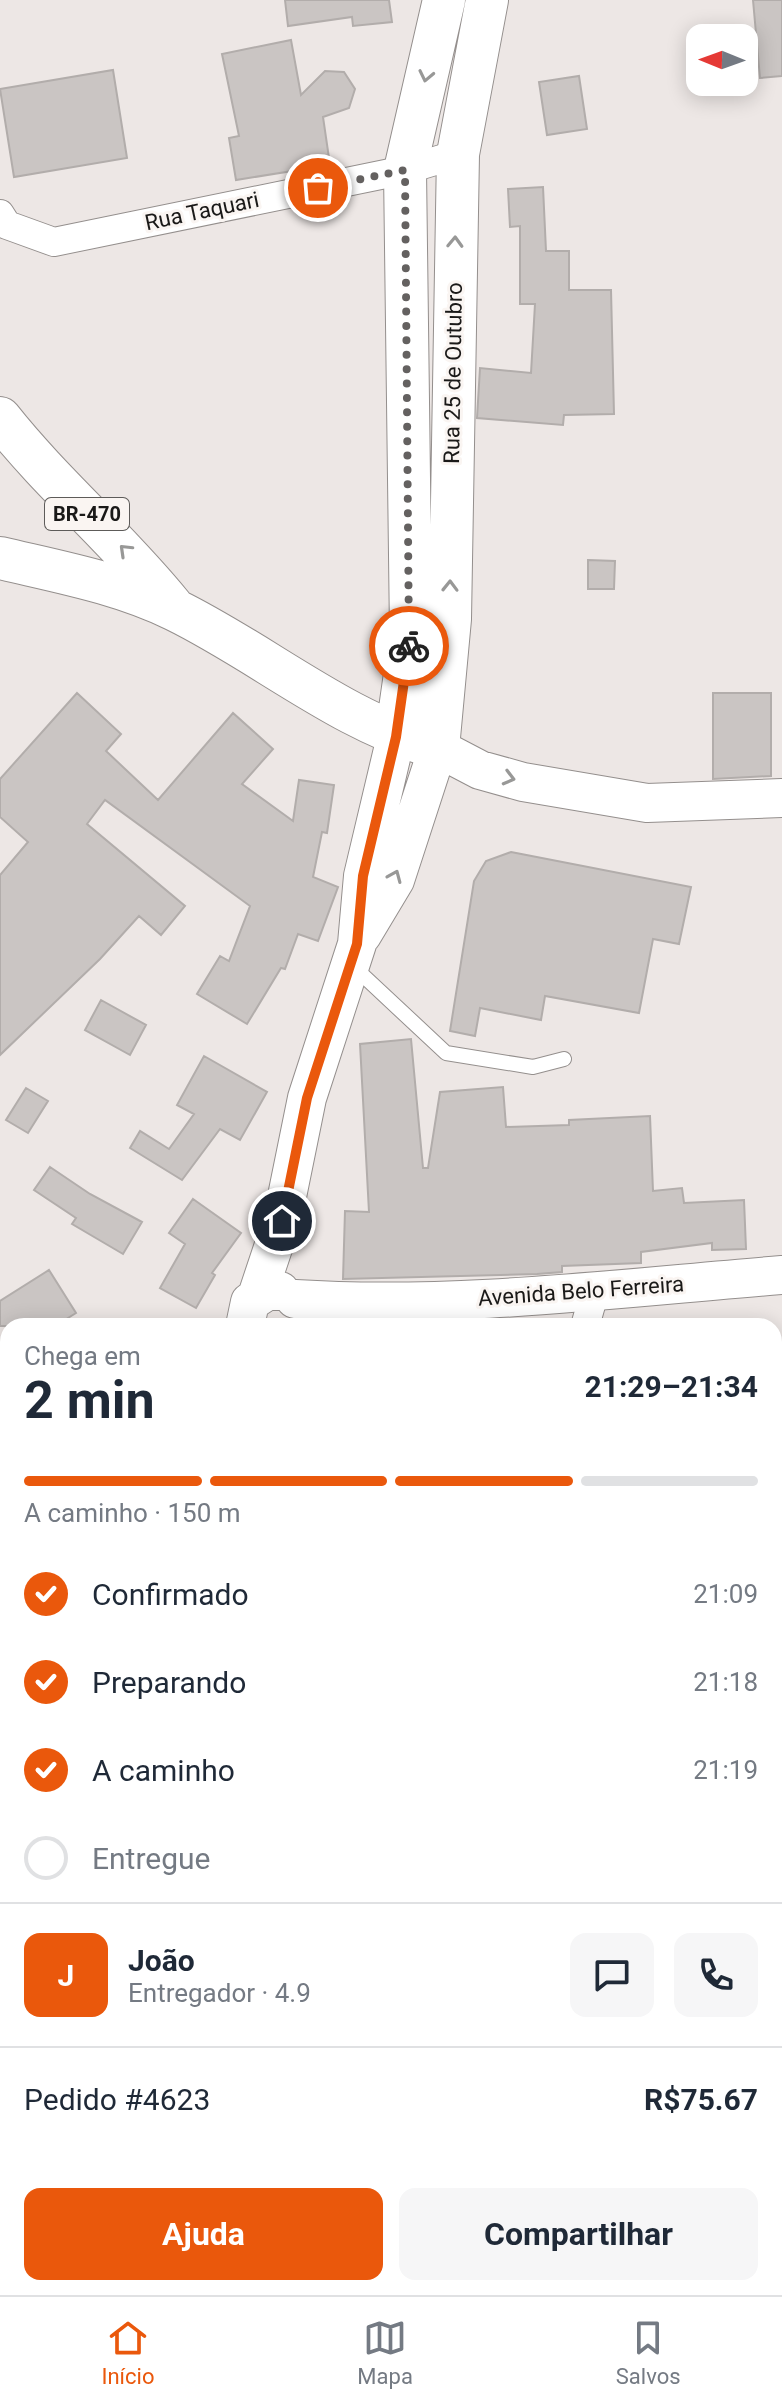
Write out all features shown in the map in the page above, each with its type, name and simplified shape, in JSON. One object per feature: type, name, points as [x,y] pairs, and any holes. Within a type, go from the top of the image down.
[{"type":"main road","name":"Rua 25 de Outubro","points":[[396,737],[411,632],[405,170],[444,0]]},
{"type":"main road","name":"Rua 25 de Outubro","points":[[438,748],[450,619],[458,154],[487,0]]},
{"type":"main road","name":"BR-470","points":[[0,418],[58,485],[135,560],[175,610]]},
{"type":"main road","name":"BR-470","points":[[0,558],[124,588],[175,610],[396,737],[438,748]]},
{"type":"main road","points":[[354,954],[363,876],[396,737]]},
{"type":"main road","points":[[268,1312],[282,1221],[307,1098],[354,954],[395,880],[438,748],[480,770],[523,782],[647,803],[782,798]]},
{"type":"main road","name":"Avenida Belo Ferreira","points":[[268,1312],[380,1304],[590,1308],[782,1275]]},
{"type":"main road","name":"Avenida Belo Ferreira","points":[[347,1318],[380,1304]]},
{"type":"street","name":"Rua Taquari","points":[[0,214],[7,225],[54,242],[405,170],[458,154]]},
{"type":"lane","points":[[354,954],[446,1053],[533,1067],[564,1059]]},
{"type":"building","points":[[285,0],[389,0],[392,22],[353,26],[352,17],[288,26]]},
{"type":"building","points":[[753,0],[782,0],[782,76],[760,78],[758,24],[755,24]]},
{"type":"building","points":[[291,40],[301,95],[325,71],[344,72],[355,89],[349,108],[323,117],[330,165],[236,180],[229,138],[239,136],[222,54]]},
{"type":"building","points":[[113,70],[127,158],[14,177],[0,89]]},
{"type":"building","points":[[579,76],[587,129],[547,135],[539,82]]},
{"type":"building","points":[[543,187],[546,251],[569,251],[569,290],[611,290],[614,414],[564,415],[563,425],[477,418],[480,368],[531,373],[535,304],[520,304],[520,226],[510,227],[508,189]]},
{"type":"building","points":[[588,560],[615,561],[614,589],[588,589]]},
{"type":"building","points":[[77,693],[121,734],[106,751],[158,800],[233,713],[273,749],[242,784],[293,821],[299,780],[334,785],[327,833],[322,832],[313,877],[338,887],[318,941],[298,934],[285,969],[281,968],[247,1024],[197,994],[220,956],[229,961],[250,906],[105,800],[87,824],[185,906],[161,935],[139,916],[100,959],[0,1055],[0,875],[28,842],[0,817],[0,779]]},
{"type":"building","points":[[713,693],[771,693],[771,776],[713,779]]},
{"type":"building","points":[[511,852],[691,887],[679,944],[653,939],[639,1013],[545,996],[541,1020],[480,1008],[475,1036],[450,1031],[474,881],[486,861]]},
{"type":"building","points":[[101,1000],[146,1025],[130,1055],[85,1030]]},
{"type":"building","points":[[411,1039],[423,1168],[428,1168],[440,1092],[503,1087],[506,1127],[569,1125],[569,1120],[650,1116],[653,1191],[682,1188],[684,1203],[744,1200],[746,1249],[712,1250],[712,1243],[641,1252],[641,1263],[562,1266],[562,1272],[537,1274],[343,1279],[345,1211],[369,1212],[360,1044]]},
{"type":"building","points":[[204,1056],[267,1092],[240,1140],[220,1129],[182,1180],[130,1148],[140,1131],[169,1149],[194,1114],[177,1105]]},
{"type":"building","points":[[26,1088],[48,1101],[28,1133],[6,1120]]},
{"type":"building","points":[[50,1167],[90,1194],[142,1222],[123,1254],[72,1224],[76,1218],[34,1190]]},
{"type":"building","points":[[193,1199],[241,1233],[212,1273],[215,1275],[196,1308],[160,1288],[185,1244],[169,1233]]},
{"type":"building","points":[[49,1270],[76,1313],[68,1318],[0,1318],[0,1301]]},
{"type":"way so far","points":[[318,188],[405,170],[409,646]]},
{"type":"route","points":[[282,1221],[307,1098],[357,944],[363,876],[396,737],[409,646]]}]
